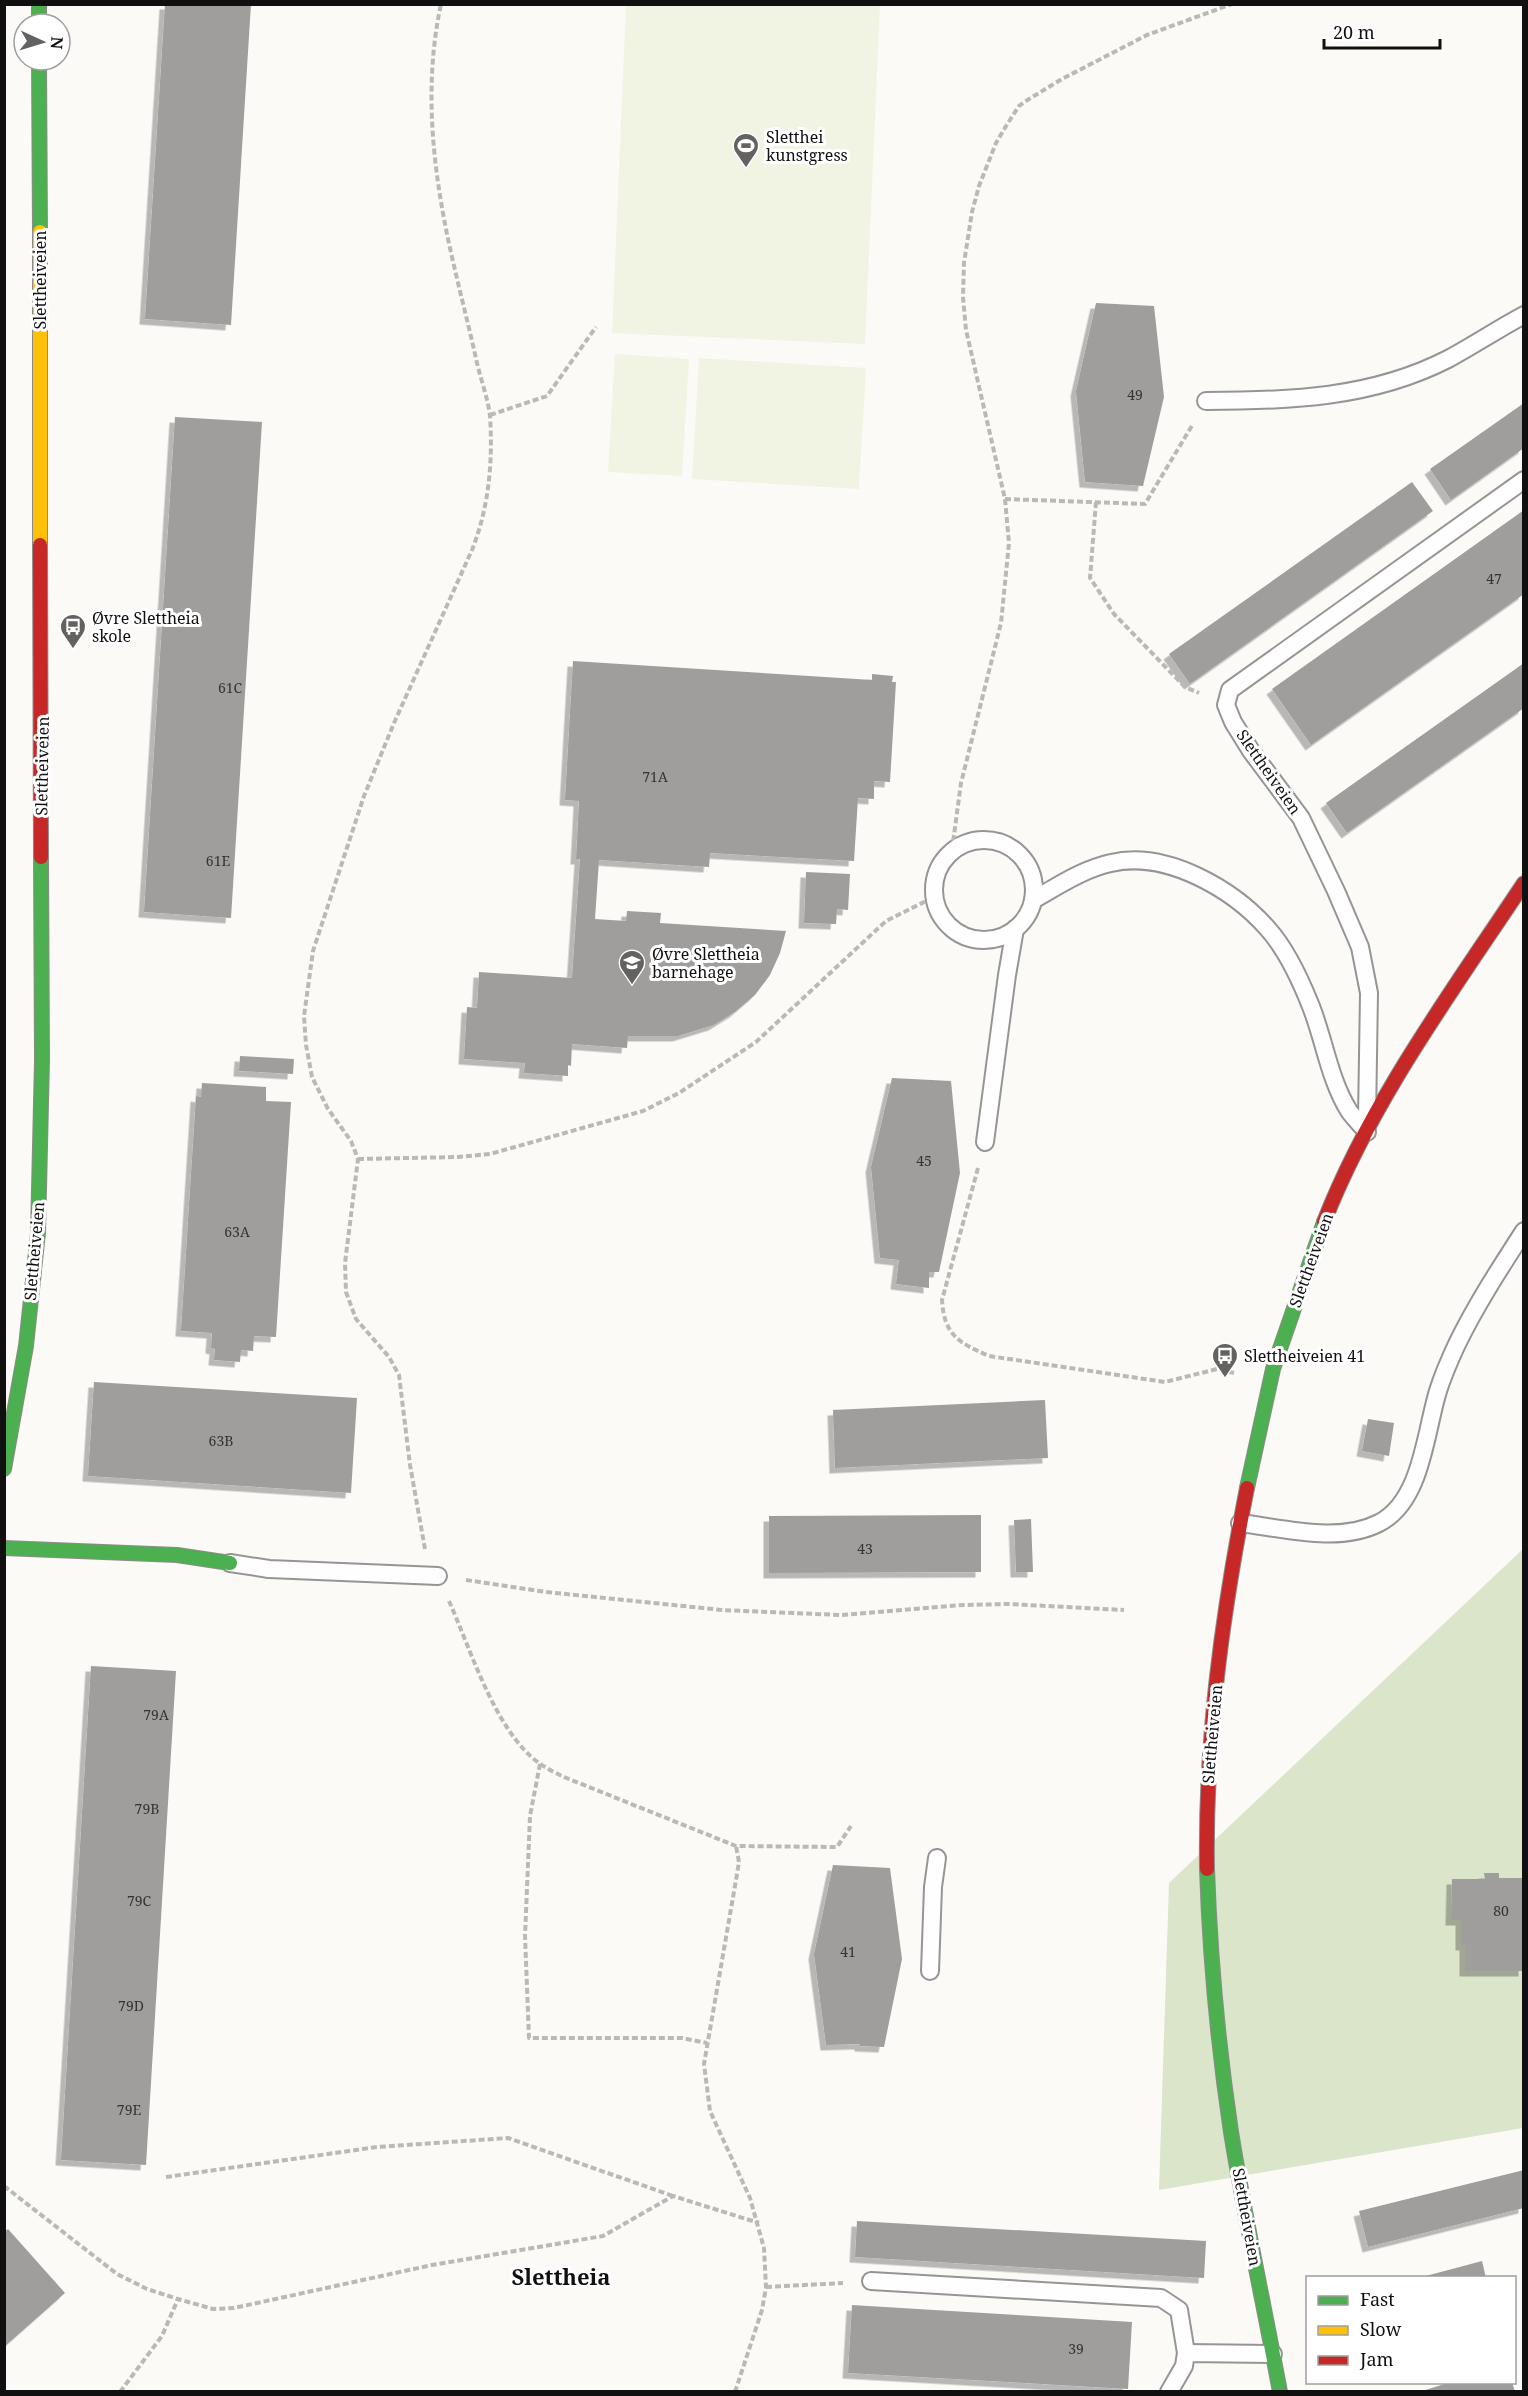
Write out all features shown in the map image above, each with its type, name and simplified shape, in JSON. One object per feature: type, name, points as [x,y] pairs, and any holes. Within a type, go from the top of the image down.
[{"type":"street","name":"Slettheiveien","points":[[4,1469],[26,1346],[38,1233],[42,1060],[39,72]]},
{"type":"street","name":"Slettheiveien","points":[[1280,2391],[1233,2139],[1220,2048],[1209,1926],[1207,1808],[1210,1740],[1224,1610],[1269,1382],[1327,1214],[1367,1132],[1429,1026],[1524,883]]},
{"type":"street","points":[[4,1548],[177,1555],[231,1563]]},
{"type":"lane","points":[[1206,401],[1314,398],[1358,391],[1401,378],[1447,360],[1524,315]]},
{"type":"lane","points":[[1226,705],[1230,690],[1524,480]]},
{"type":"lane","name":"Slettheiveien","points":[[1226,705],[1233,722],[1251,751],[1301,818],[1360,947],[1369,993],[1367,1132]]},
{"type":"lane","points":[[985,839],[1002,843],[1017,852],[1028,865],[1034,882],[1033,900],[1027,916],[1015,929],[1000,938],[982,940],[965,937],[950,928],[939,914],[934,897],[934,880],[940,863],[952,850],[967,842],[985,839]]},
{"type":"lane","points":[[1033,900],[1088,870],[1114,862],[1150,861],[1179,867],[1212,884],[1244,905],[1269,930],[1293,968],[1310,1004],[1335,1078],[1349,1110],[1367,1132]]},
{"type":"lane","points":[[984,1142],[1006,975],[1015,929]]},
{"type":"lane","points":[[1240,1523],[1310,1532],[1344,1533],[1378,1524],[1396,1512],[1409,1493],[1439,1390],[1457,1345],[1482,1298],[1524,1231]]},
{"type":"lane","points":[[231,1563],[269,1569],[438,1576]]},
{"type":"lane","points":[[930,1971],[933,1887],[937,1858]]},
{"type":"lane","points":[[871,2281],[1161,2298],[1179,2310],[1186,2353],[1184,2366],[1169,2391]]},
{"type":"lane","points":[[1186,2353],[1273,2354]]},
{"type":"path","points":[[441,4],[435,30],[432,124],[440,195],[490,415],[490,488],[481,527],[364,796],[314,951],[309,976],[304,1016],[312,1077],[328,1110],[351,1141],[358,1158],[345,1263],[346,1292],[356,1319],[389,1357],[399,1375],[421,1538],[483,1684],[515,1739],[540,1764],[564,1777],[736,1846],[837,1847],[850,1826]]},
{"type":"path","points":[[952,850],[961,783],[1001,623],[1009,543],[1005,499],[966,330],[963,297],[964,262],[972,212],[979,186],[996,143],[1019,106],[1062,79],[1147,35],[1232,4]]},
{"type":"path","points":[[490,415],[547,396],[596,327]]},
{"type":"path","points":[[1005,499],[1145,504],[1206,401]]},
{"type":"path","points":[[1096,502],[1090,578],[1114,614],[1185,687],[1226,705]]},
{"type":"path","points":[[358,1158],[458,1157],[490,1154],[643,1111],[679,1093],[756,1042],[886,921],[934,897]]},
{"type":"path","points":[[974,1187],[942,1300],[943,1319],[968,1347],[989,1356],[1028,1363],[1165,1382],[1217,1369],[1269,1382]]},
{"type":"path","points":[[438,1576],[546,1592],[722,1610],[842,1615],[963,1605],[1009,1604],[1124,1610]]},
{"type":"path","points":[[540,1764],[530,1816],[525,1936],[530,2038],[682,2038],[707,2043]]},
{"type":"path","points":[[735,2391],[758,2329],[766,2287],[764,2248],[759,2223],[750,2198],[710,2111],[704,2079],[707,2043],[737,1871],[736,1846]]},
{"type":"path","points":[[166,2177],[377,2147],[508,2138],[673,2196],[759,2223]]},
{"type":"path","points":[[4,2186],[117,2274],[147,2289],[213,2309],[234,2308],[432,2265],[603,2236],[673,2196]]},
{"type":"path","points":[[766,2287],[871,2281]]},
{"type":"path","points":[[120,2391],[162,2336],[178,2299]]},
{"type":"green space","name":"Sletthei kunstgress","points":[[626,5],[880,5],[865,344],[612,333]]},
{"type":"green space","points":[[615,354],[689,359],[682,476],[608,472]]},
{"type":"green space","points":[[699,358],[866,368],[859,489],[692,479]]},
{"type":"green space","points":[[1523,1549],[1523,2128],[1159,2190],[1169,1883]]},
{"type":"building","points":[[165,4],[251,4],[231,325],[145,319]]},
{"type":"building","points":[[1096,303],[1154,306],[1164,397],[1143,486],[1085,482],[1076,391]]},
{"type":"building","points":[[1524,403],[1524,448],[1451,500],[1430,469]]},
{"type":"building","points":[[175,417],[262,422],[231,918],[144,912]]},
{"type":"building","points":[[1412,482],[1433,511],[1190,684],[1169,654]]},
{"type":"building","points":[[1524,510],[1524,594],[1311,745],[1272,689]]},
{"type":"building","points":[[573,661],[872,680],[872,674],[893,676],[892,682],[896,682],[890,782],[874,781],[874,799],[858,798],[854,861],[710,853],[709,867],[599,860],[595,919],[626,921],[627,911],[661,913],[660,923],[786,931],[780,953],[770,975],[755,995],[735,1012],[714,1025],[678,1036],[628,1036],[627,1048],[572,1044],[568,1076],[524,1073],[525,1063],[464,1059],[467,1007],[477,1008],[479,972],[572,978],[580,859],[576,859],[579,801],[565,800]]},
{"type":"building","points":[[1524,663],[1524,708],[1347,833],[1326,803]]},
{"type":"building","points":[[806,872],[850,874],[848,910],[837,909],[836,924],[804,923]]},
{"type":"building","points":[[240,1056],[294,1059],[293,1074],[239,1071]]},
{"type":"building","points":[[892,1078],[951,1081],[960,1173],[939,1272],[929,1272],[929,1288],[896,1284],[899,1260],[880,1258],[871,1167]]},
{"type":"building","points":[[202,1083],[266,1087],[266,1101],[291,1102],[276,1337],[254,1336],[253,1351],[241,1350],[240,1362],[214,1360],[215,1349],[211,1348],[212,1333],[181,1331],[196,1096],[201,1097]]},
{"type":"building","points":[[94,1382],[357,1398],[351,1493],[88,1476]]},
{"type":"building","points":[[1045,1400],[1048,1458],[835,1468],[833,1410]]},
{"type":"building","points":[[1368,1419],[1394,1423],[1389,1456],[1362,1451]]},
{"type":"building","points":[[981,1515],[981,1572],[769,1573],[769,1516]]},
{"type":"building","points":[[1031,1519],[1033,1572],[1016,1572],[1014,1520]]},
{"type":"building","points":[[91,1666],[176,1671],[146,2165],[61,2160]]},
{"type":"building","points":[[833,1865],[890,1868],[902,1959],[884,2047],[860,2046],[860,2044],[826,2045],[814,1954]]},
{"type":"building","points":[[1484,1873],[1499,1873],[1499,1878],[1524,1878],[1524,1971],[1465,1971],[1465,1945],[1461,1945],[1461,1920],[1451,1920],[1452,1879],[1485,1879]]},
{"type":"building","points":[[1524,2170],[1524,2208],[1368,2247],[1359,2211]]},
{"type":"building","points":[[857,2221],[1206,2241],[1204,2278],[855,2257]]},
{"type":"building","points":[[8,2229],[65,2293],[4,2347],[4,2232]]},
{"type":"building","points":[[1482,2261],[1486,2276],[1426,2276]]},
{"type":"building","points":[[852,2305],[1132,2322],[1128,2389],[848,2373]]},
{"type":"building","points":[[1445,2384],[1513,2384],[1515,2392],[1419,2392]]},
{"type":"traffic: fast","points":[[39,4],[39,12]]},
{"type":"traffic: fast","points":[[39,72],[40,232]]},
{"type":"traffic: fast","points":[[4,1469],[26,1346],[38,1233],[42,1060],[41,857]]},
{"type":"traffic: fast","points":[[1247,1488],[1273,1369],[1324,1222]]},
{"type":"traffic: fast","points":[[4,1548],[177,1555],[230,1563]]},
{"type":"traffic: fast","points":[[1207,1869],[1215,2001],[1226,2099],[1242,2197],[1280,2392]]},
{"type":"traffic: slow","points":[[40,232],[40,545]]},
{"type":"traffic: jam","points":[[40,545],[41,857]]},
{"type":"traffic: jam","points":[[1324,1222],[1343,1177],[1389,1090],[1442,1005],[1524,883]]},
{"type":"traffic: jam","points":[[1207,1869],[1212,1725],[1223,1630],[1247,1488]]},
{"type":"place","name":"Sletthei kunstgress","points":[[746,169]]},
{"type":"place","name":"Øvre Slettheia skole","points":[[73,650]]},
{"type":"place","name":"Øvre Slettheia barnehage","points":[[632,986]]},
{"type":"place","name":"Slettheiveien 41","points":[[1225,1379]]},
{"type":"district","name":"Slettheia","points":[[561,2277]]}]
